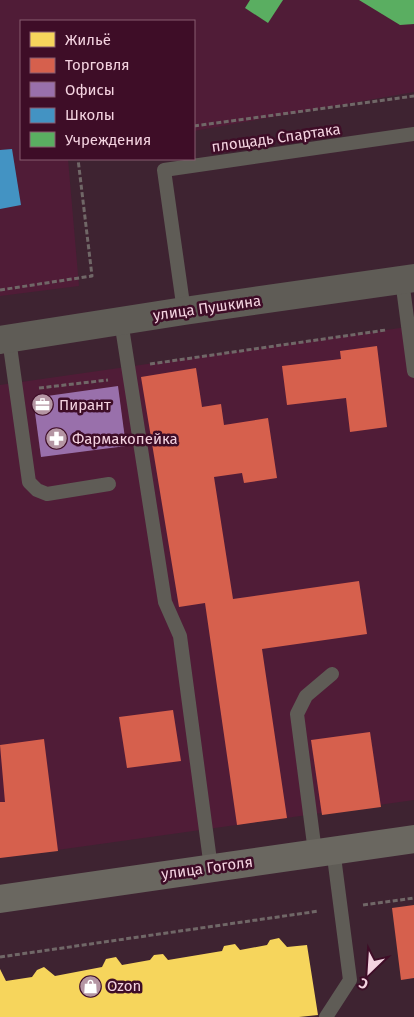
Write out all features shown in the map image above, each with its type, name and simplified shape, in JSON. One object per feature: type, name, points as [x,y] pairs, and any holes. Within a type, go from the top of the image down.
[{"type":"street","name":"улица Пушкина","points":[[4,339],[408,279]]},
{"type":"street","name":"улица Гоголя","points":[[0,899],[414,839]]},
{"type":"lane","name":"площадь Спартака","points":[[184,311],[164,170],[414,134]]},
{"type":"lane","points":[[408,279],[408,327],[414,371]]},
{"type":"lane","points":[[121,321],[165,602],[180,636],[211,868]]},
{"type":"lane","points":[[4,339],[17,391],[29,482],[38,490],[47,494],[110,484]]},
{"type":"lane","points":[[326,1017],[350,980],[341,908],[324,851],[297,714],[306,696],[332,674]]},
{"type":"path","points":[[195,126],[414,96]]},
{"type":"path","points":[[0,290],[92,276],[78,160]]},
{"type":"path","points":[[17,391],[112,379],[128,367],[408,327]]},
{"type":"path","points":[[0,957],[414,898]]},
{"type":"shaded area","points":[[0,0],[414,0],[414,92],[195,131],[195,20],[20,20],[20,160],[68,160],[79,286],[0,296]]},
{"type":"shaded area","points":[[414,326],[414,800],[0,858],[0,385]]},
{"type":"building: Жильё","points":[[279,938],[287,947],[307,945],[318,1015],[299,1017],[0,1017],[0,969],[6,981],[32,977],[37,970],[44,967],[55,976],[102,967],[106,959],[116,957],[122,965],[150,960],[154,955],[163,954],[168,960],[222,951],[224,946],[235,944],[240,950],[267,945],[270,940]]},
{"type":"building: Торговля","points":[[377,346],[387,427],[350,432],[346,398],[287,405],[282,366],[341,359],[340,351]]},
{"type":"building: Торговля","points":[[196,368],[202,407],[221,404],[224,425],[268,418],[277,478],[244,483],[242,473],[214,477],[233,599],[359,581],[367,634],[262,649],[287,818],[237,825],[205,603],[179,607],[141,377]]},
{"type":"building: Торговля","points":[[173,710],[181,761],[127,768],[119,717]]},
{"type":"building: Торговля","points":[[370,732],[381,807],[322,815],[311,740]]},
{"type":"building: Торговля","points":[[44,739],[58,851],[0,858],[0,802],[5,802],[0,745]]},
{"type":"building: Торговля","points":[[414,905],[414,978],[401,980],[392,908]]},
{"type":"building: Офисы","points":[[118,386],[126,446],[41,457],[33,398]]},
{"type":"building: Школы","points":[[12,149],[21,205],[0,209],[0,150]]},
{"type":"building: Учреждения","points":[[250,0],[283,0],[268,23],[245,8]]},
{"type":"building: Учреждения","points":[[359,0],[414,0],[414,24],[400,25]]},
{"type":"place","name":"Пирант","points":[[43,405]]},
{"type":"place","name":"Фармакопейка","points":[[56,439]]},
{"type":"place","name":"Ozon","points":[[91,986]]}]
